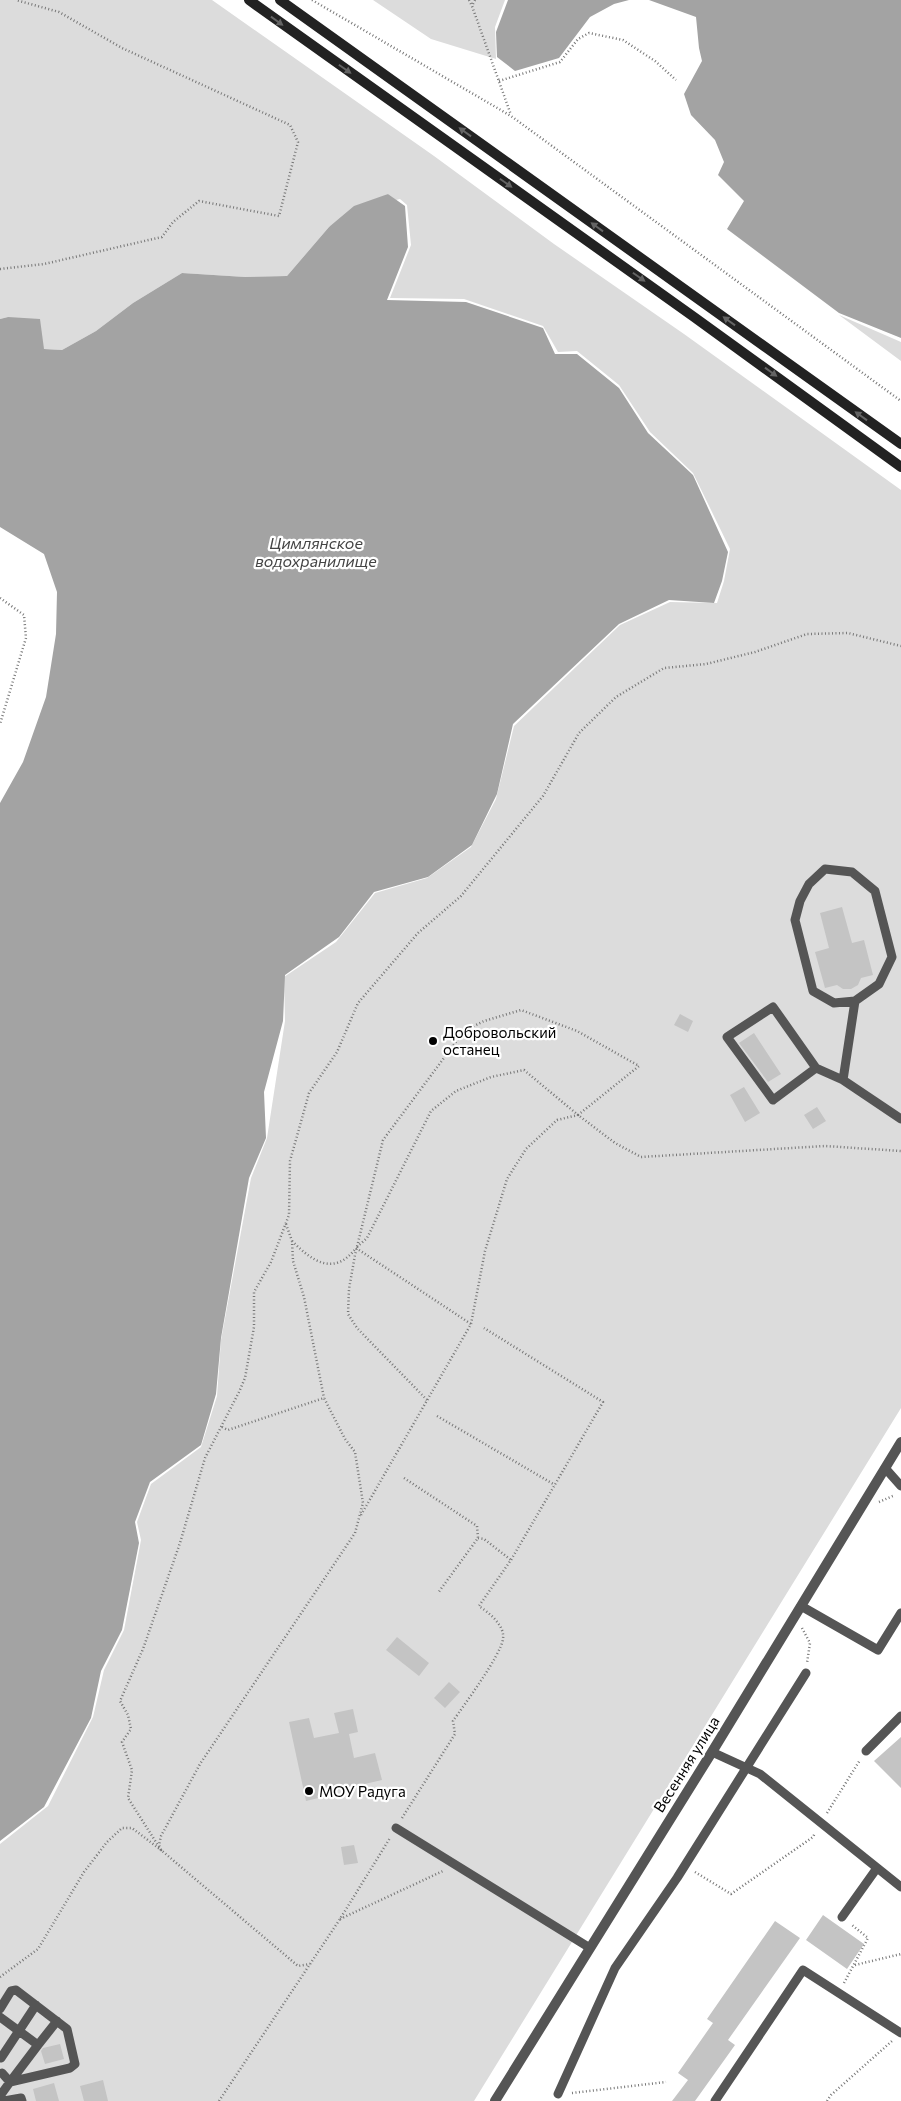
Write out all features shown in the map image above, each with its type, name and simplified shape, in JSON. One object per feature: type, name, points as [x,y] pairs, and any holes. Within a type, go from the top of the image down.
[{"type":"main road","points":[[249,0],[901,467]]},
{"type":"main road","points":[[280,0],[901,444]]},
{"type":"street","name":"Весенняя улица","points":[[495,2101],[712,1752],[901,1442]]},
{"type":"lane","points":[[843,1080],[855,1001],[880,984],[892,957],[875,891],[852,872],[826,869],[809,884],[800,901],[795,920],[813,991],[834,1003],[855,1001]]},
{"type":"lane","points":[[816,1068],[773,1100],[727,1037],[773,1007],[816,1068],[843,1080],[901,1118]]},
{"type":"lane","points":[[885,1468],[901,1486]]},
{"type":"lane","points":[[801,1606],[878,1650],[901,1612]]},
{"type":"lane","points":[[558,2094],[615,1968],[685,1866],[806,1673]]},
{"type":"lane","points":[[866,1751],[901,1716]]},
{"type":"lane","points":[[712,1752],[760,1774],[901,1887]]},
{"type":"lane","points":[[396,1828],[590,1948]]},
{"type":"lane","points":[[842,1917],[877,1868]]},
{"type":"lane","points":[[715,2101],[803,1970],[901,2033]]},
{"type":"lane","points":[[0,2009],[11,1990],[16,1990],[66,2029],[75,2064],[70,2068],[10,2082]]},
{"type":"lane","points":[[10,2082],[1,2074],[5,2064],[1,2058],[36,2005]]},
{"type":"lane","points":[[0,2017],[38,2045]]},
{"type":"lane","points":[[0,2096],[57,2022]]},
{"type":"lane","points":[[4,2101],[21,2098],[22,2101]]},
{"type":"path","points":[[0,269],[44,264],[162,237],[173,222],[199,201],[279,216],[298,142],[290,125],[122,48],[59,12],[16,0]]},
{"type":"path","points":[[312,0],[511,116],[901,401]]},
{"type":"path","points":[[469,0],[511,116]]},
{"type":"path","points":[[472,6],[475,0]]},
{"type":"path","points":[[499,81],[560,62],[578,40],[589,33],[623,40],[655,61],[676,80]]},
{"type":"path","points":[[0,598],[24,615],[26,638],[0,724]]},
{"type":"path","points":[[161,1850],[128,1798],[132,1770],[122,1742],[131,1729],[128,1715],[120,1701],[143,1649],[180,1543],[205,1458],[244,1378],[254,1327],[254,1292],[271,1262],[289,1215],[290,1161],[309,1093],[337,1052],[358,1003],[418,933],[461,896],[543,796],[579,734],[616,697],[664,668],[706,664],[755,652],[807,634],[848,633],[901,646]]},
{"type":"path","points":[[360,1517],[427,1400],[470,1324],[485,1251],[507,1179],[526,1149],[557,1120],[578,1115],[639,1066],[577,1031],[520,1010],[484,1021],[464,1031],[383,1140],[356,1248],[349,1289],[348,1314],[357,1328],[427,1400]]},
{"type":"path","points":[[292,1241],[306,1255],[319,1263],[335,1264],[350,1256],[367,1238],[431,1111],[456,1091],[491,1077],[524,1070],[615,1143],[641,1157],[825,1146],[901,1151]]},
{"type":"path","points":[[161,1850],[159,1845],[161,1836],[200,1764],[355,1533],[363,1503],[355,1452],[345,1439],[324,1398],[304,1298],[293,1261],[292,1241],[286,1224]]},
{"type":"path","points":[[356,1248],[470,1324]]},
{"type":"path","points":[[220,2101],[340,1919],[455,1734],[453,1721],[495,1658],[504,1638],[501,1627],[490,1614],[479,1606],[511,1560],[603,1402],[484,1328]]},
{"type":"path","points":[[221,1427],[228,1430],[324,1398]]},
{"type":"path","points":[[437,1416],[555,1485]]},
{"type":"path","points":[[404,1478],[477,1526],[478,1538],[438,1593]]},
{"type":"path","points":[[478,1538],[484,1539],[511,1560]]},
{"type":"path","points":[[795,1616],[810,1643],[806,1673]]},
{"type":"path","points":[[685,1866],[731,1894],[813,1837],[866,1751]]},
{"type":"path","points":[[0,1977],[38,1949],[84,1872],[107,1842],[122,1828],[132,1828],[161,1850],[298,1966],[310,1964]]},
{"type":"path","points":[[340,1919],[456,1865]]},
{"type":"path","points":[[838,1993],[855,1965],[868,1938],[842,1917]]},
{"type":"path","points":[[855,1965],[901,1954]]},
{"type":"path","points":[[827,2101],[901,2033]]},
{"type":"path","points":[[558,2094],[666,2082]]},
{"type":"shaded area","points":[[0,0],[212,0],[434,156],[554,244],[684,334],[901,490],[901,1408],[474,2101],[0,2101],[0,1844],[48,1806],[93,1717],[104,1670],[124,1630],[141,1540],[137,1522],[151,1484],[201,1447],[217,1396],[221,1340],[251,1178],[267,1138],[285,1021],[284,977],[336,942],[375,893],[427,878],[471,847],[496,799],[514,726],[620,625],[670,602],[717,603],[724,581],[730,549],[693,473],[650,432],[619,385],[577,351],[558,352],[543,326],[464,299],[390,298],[411,245],[407,205],[400,199],[396,200],[388,194],[329,227],[287,276],[245,277],[182,273],[133,303],[96,331],[62,350],[44,349],[8,317],[0,319]]},
{"type":"shaded area","points":[[373,0],[505,0],[495,27],[496,59],[431,39]]},
{"type":"shaded area","points":[[839,315],[901,342],[901,361]]},
{"type":"water","points":[[508,0],[629,0],[614,4],[590,17],[559,58],[515,71],[497,57],[496,32]]},
{"type":"water","points":[[649,0],[901,0],[901,338],[839,313],[727,229],[744,201],[718,175],[724,162],[715,140],[691,115],[684,94],[702,61],[696,17]]},
{"type":"water","name":"Цимлянское водохранилище","points":[[388,194],[405,206],[408,247],[387,300],[466,302],[543,328],[555,354],[577,354],[619,388],[648,433],[693,475],[728,552],[722,581],[714,603],[669,600],[619,624],[513,724],[497,794],[472,845],[428,877],[374,892],[339,937],[285,975],[283,1021],[264,1092],[266,1138],[249,1178],[221,1338],[216,1394],[201,1445],[150,1482],[135,1522],[139,1543],[122,1630],[101,1671],[91,1718],[44,1807],[0,1841],[0,803],[23,762],[46,697],[56,634],[57,592],[44,554],[0,527],[0,319],[8,317],[40,319],[44,349],[62,350],[96,331],[133,303],[182,273],[245,277],[287,276],[329,227],[354,206]]},
{"type":"building","points":[[842,907],[852,943],[864,940],[873,975],[861,978],[858,985],[851,989],[843,989],[837,985],[825,988],[815,952],[829,948],[820,913]]},
{"type":"building","points":[[680,1014],[693,1021],[688,1032],[674,1025]]},
{"type":"building","points":[[754,1033],[781,1074],[768,1082],[739,1043]]},
{"type":"building","points":[[744,1087],[760,1113],[745,1122],[730,1095]]},
{"type":"building","points":[[817,1107],[826,1121],[813,1129],[804,1115]]},
{"type":"building","points":[[397,1637],[429,1663],[419,1676],[386,1650]]},
{"type":"building","points":[[449,1682],[460,1692],[445,1708],[434,1698]]},
{"type":"building","points":[[353,1709],[358,1732],[349,1734],[354,1758],[375,1753],[382,1780],[334,1791],[335,1794],[306,1801],[289,1722],[309,1718],[314,1738],[339,1733],[334,1713]]},
{"type":"building","points":[[901,1737],[901,1788],[874,1761]]},
{"type":"building","points":[[354,1845],[358,1863],[344,1865],[341,1847]]},
{"type":"building","points":[[823,1915],[864,1944],[847,1969],[806,1940]]},
{"type":"building","points":[[775,1921],[800,1938],[728,2040],[735,2045],[695,2101],[672,2101],[688,2080],[678,2073],[713,2023],[707,2019]]},
{"type":"building","points":[[60,2044],[64,2059],[45,2064],[41,2051],[43,2048]]},
{"type":"building","points":[[103,2080],[108,2101],[84,2101],[80,2086]]},
{"type":"building","points":[[54,2083],[59,2101],[36,2101],[33,2089]]},
{"type":"place","name":"Добровольский останец","points":[[433,1041]]},
{"type":"place","name":"МОУ Радуга","points":[[309,1791]]}]
